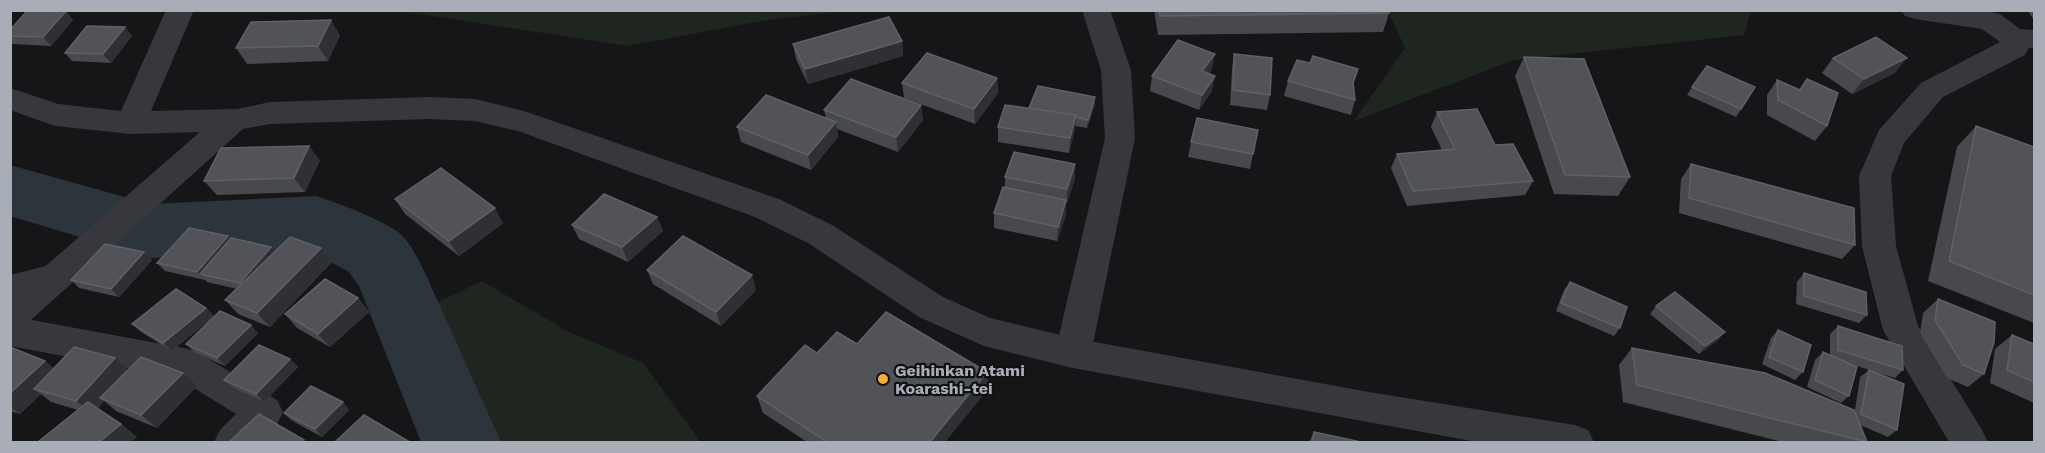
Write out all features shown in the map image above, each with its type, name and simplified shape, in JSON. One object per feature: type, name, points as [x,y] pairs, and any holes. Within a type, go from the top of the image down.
[{"type":"street","points":[[131,123],[180,10]]},
{"type":"street","points":[[1073,352],[1120,138],[1116,70],[1096,10]]},
{"type":"street","points":[[1916,10],[1990,21],[2024,38],[2015,48],[1932,90],[1890,138],[1875,176],[1879,246],[1901,330],[1969,442]]},
{"type":"street","points":[[10,98],[55,115],[131,123],[234,120],[270,113],[429,108],[475,110],[524,122],[767,208],[820,234],[931,307],[984,331],[1073,352],[1369,408],[1575,442]]},
{"type":"street","points":[[10,318],[234,120]]},
{"type":"street","points":[[10,289],[54,278]]},
{"type":"street","points":[[10,331],[184,363],[264,412],[233,442]]},
{"type":"shaded area","points":[[400,11],[844,11],[767,20],[628,46]]},
{"type":"shaded area","points":[[1388,11],[1751,11],[1744,35],[1514,60],[1354,121],[1405,48]]},
{"type":"shaded area","points":[[482,281],[567,331],[643,363],[701,442],[454,442],[417,340],[438,302]]},
{"type":"building","points":[[28,10],[66,11],[43,37],[10,36],[10,30]]},
{"type":"building","points":[[1159,10],[1388,10],[1389,13],[1160,16]]},
{"type":"building","points":[[889,17],[902,41],[805,69],[793,44]]},
{"type":"building","points":[[331,20],[318,46],[236,48],[251,22]]},
{"type":"building","points":[[87,26],[125,27],[103,54],[65,53]]},
{"type":"building","points":[[1876,37],[1907,58],[1864,79],[1833,58]]},
{"type":"building","points":[[1178,40],[1215,54],[1202,71],[1215,76],[1202,95],[1152,76]]},
{"type":"building","points":[[927,53],[997,78],[974,109],[902,83]]},
{"type":"building","points":[[1234,54],[1272,58],[1270,95],[1233,90]]},
{"type":"building","points":[[1313,56],[1358,69],[1353,83],[1355,100],[1288,81],[1297,60],[1310,63]]},
{"type":"building","points":[[1524,57],[1584,59],[1630,177],[1565,175]]},
{"type":"building","points":[[1707,66],[1755,87],[1741,109],[1692,87]]},
{"type":"building","points":[[851,79],[921,105],[896,137],[824,110]]},
{"type":"building","points":[[1807,79],[1838,93],[1827,126],[1778,100],[1777,80],[1800,90]]},
{"type":"building","points":[[1038,86],[1095,97],[1088,120],[1075,117],[1076,115],[1029,108]]},
{"type":"building","points":[[766,95],[836,122],[808,155],[737,127]]},
{"type":"building","points":[[1005,105],[1076,115],[1070,138],[998,127]]},
{"type":"building","points":[[1477,109],[1495,145],[1513,144],[1533,181],[1413,191],[1397,154],[1455,149],[1437,112]]},
{"type":"building","points":[[1197,118],[1258,130],[1253,154],[1191,142]]},
{"type":"building","points":[[1976,126],[2034,147],[2034,295],[1949,261]]},
{"type":"building","points":[[309,146],[294,178],[204,181],[221,148]]},
{"type":"building","points":[[1014,152],[1075,164],[1067,189],[1005,177]]},
{"type":"building","points":[[1691,164],[1854,208],[1855,245],[1689,198]]},
{"type":"building","points":[[441,168],[495,208],[449,241],[395,199]]},
{"type":"building","points":[[1003,187],[1066,200],[1058,227],[994,213]]},
{"type":"building","points":[[604,194],[657,217],[622,247],[572,225]]},
{"type":"building","points":[[189,228],[228,236],[197,272],[157,263]]},
{"type":"building","points":[[683,236],[752,275],[716,312],[647,270]]},
{"type":"building","points":[[290,237],[321,248],[257,313],[225,300]]},
{"type":"building","points":[[231,238],[271,247],[240,283],[200,274]]},
{"type":"building","points":[[105,244],[144,252],[111,289],[71,280]]},
{"type":"building","points":[[1804,273],[1866,292],[1867,315],[1804,296]]},
{"type":"building","points":[[325,279],[358,298],[318,334],[285,314]]},
{"type":"building","points":[[1570,282],[1627,307],[1620,328],[1561,303]]},
{"type":"building","points":[[176,289],[206,308],[163,343],[132,324]]},
{"type":"building","points":[[1675,292],[1725,332],[1705,346],[1656,306]]},
{"type":"building","points":[[1938,299],[1995,322],[1994,342],[1984,374],[1963,365],[1935,320]]},
{"type":"building","points":[[220,311],[251,325],[217,358],[186,344]]},
{"type":"building","name":"Geihinkan Atami Koarashi-tei","points":[[886,312],[987,372],[930,442],[827,442],[757,396],[805,345],[817,353],[837,332],[857,344]]},
{"type":"building","points":[[1838,326],[1902,346],[1903,370],[1838,350]]},
{"type":"building","points":[[1778,330],[1811,345],[1803,372],[1769,357]]},
{"type":"building","points":[[2012,335],[2034,344],[2034,382],[2007,370]]},
{"type":"building","points":[[259,345],[290,359],[256,394],[224,380]]},
{"type":"building","points":[[10,347],[45,361],[10,393]]},
{"type":"building","points":[[74,347],[115,358],[76,401],[34,389]]},
{"type":"building","points":[[1632,348],[1765,373],[1854,410],[1867,442],[1637,385]]},
{"type":"building","points":[[1823,352],[1857,367],[1849,396],[1815,380]]},
{"type":"building","points":[[141,357],[183,373],[141,415],[100,398]]},
{"type":"building","points":[[1869,370],[1904,384],[1897,430],[1861,414]]},
{"type":"building","points":[[311,386],[343,402],[315,429],[284,413]]},
{"type":"building","points":[[88,402],[121,424],[99,442],[38,442]]},
{"type":"building","points":[[259,414],[304,440],[302,442],[229,442]]},
{"type":"building","points":[[364,415],[408,441],[335,442]]},
{"type":"building","points":[[1314,432],[1361,442],[1312,442]]},
{"type":"waterway","points":[[10,190],[150,231],[316,223],[374,252],[390,275],[461,442]]},
{"type":"place","name":"Geihinkan Atami Koarashi-tei","points":[[883,379]]}]
